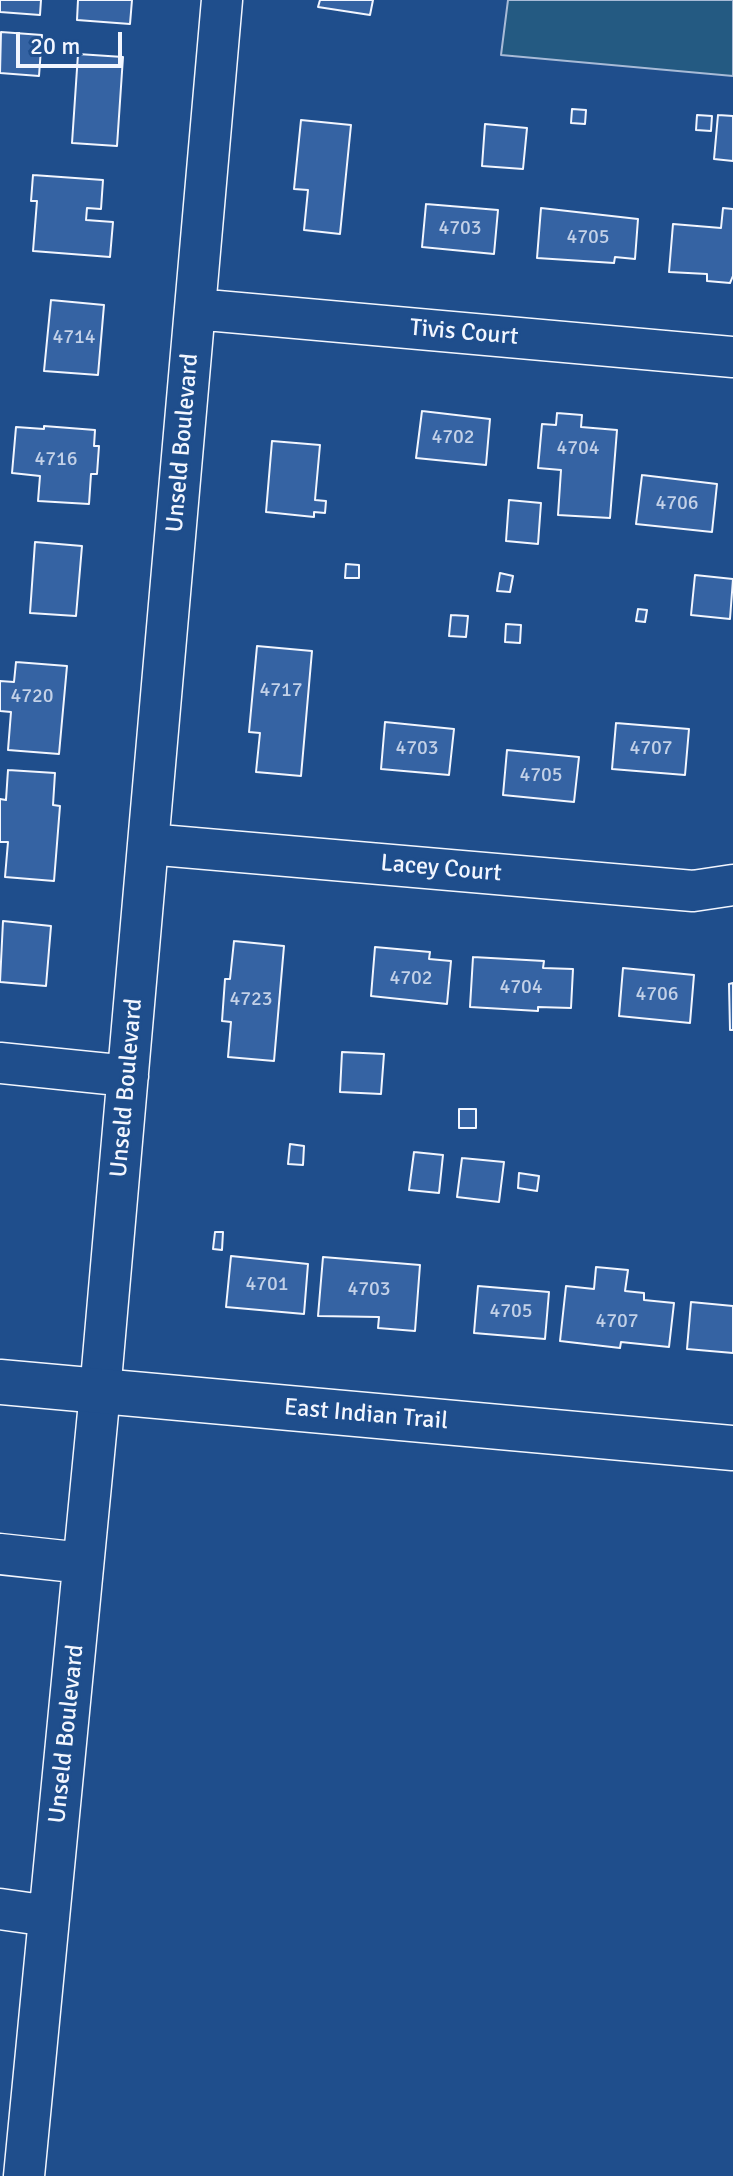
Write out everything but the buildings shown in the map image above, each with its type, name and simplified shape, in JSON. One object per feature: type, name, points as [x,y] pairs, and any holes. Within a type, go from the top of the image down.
[{"type":"main road","name":"East Indian Trail","points":[[0,1382],[733,1448]]},
{"type":"street","name":"Unseld Boulevard","points":[[24,2176],[100,1392],[222,0]]},
{"type":"street","name":"Tivis Court","points":[[195,309],[733,357]]},
{"type":"street","name":"Lacey Court","points":[[148,844],[693,891],[733,885]]},
{"type":"street","points":[[0,1063],[128,1076]]},
{"type":"street","points":[[0,1554],[83,1563]]},
{"type":"street","points":[[0,1909],[49,1916]]},
{"type":"shaded area","points":[[508,0],[733,0],[733,76],[501,55]]}]
